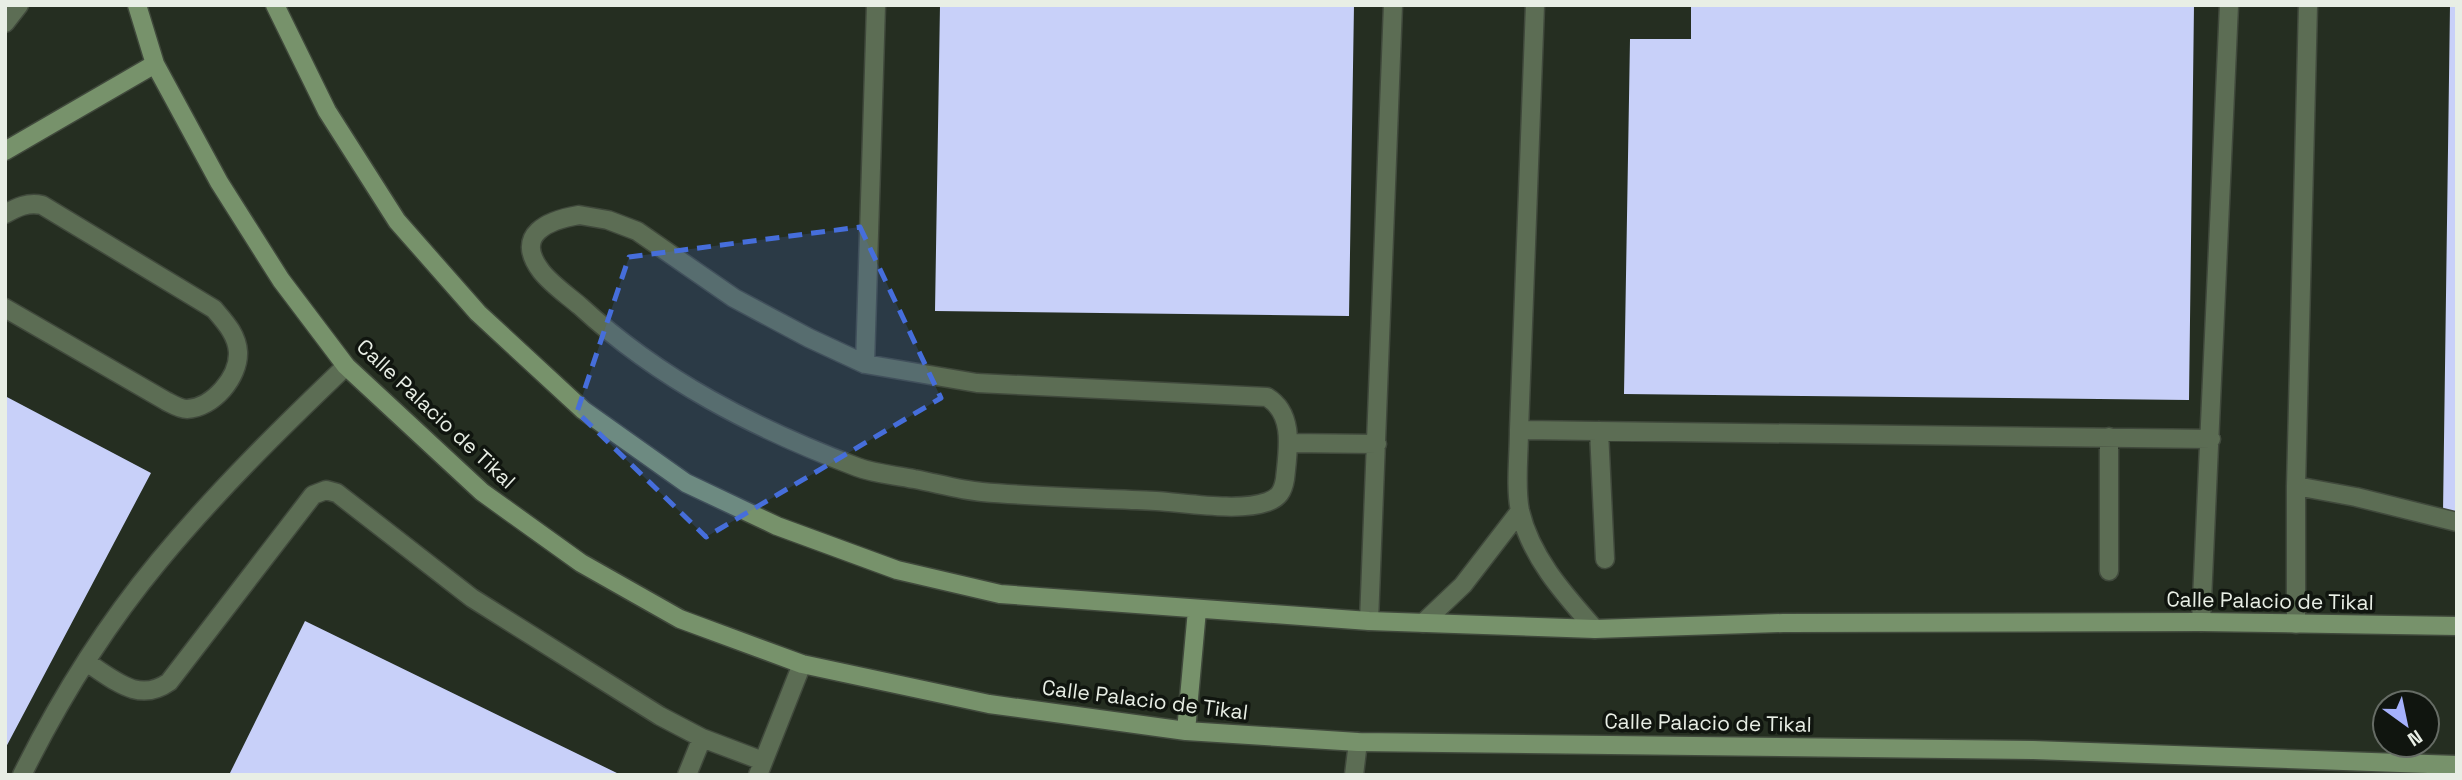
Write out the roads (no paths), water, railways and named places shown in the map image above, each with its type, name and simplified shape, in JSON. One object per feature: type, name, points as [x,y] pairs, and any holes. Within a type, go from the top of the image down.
[{"type":"street","name":"Calle Palacio de Tikal","points":[[137,5],[155,64],[219,182],[281,280],[346,366],[482,492],[581,563],[680,619],[803,664],[989,704],[1186,731],[1357,742],[2032,750],[2457,765]]},
{"type":"street","name":"Calle Palacio de Tikal","points":[[275,5],[327,111],[397,221],[478,313],[583,410],[687,483],[777,527],[897,570],[1000,594],[1197,610],[1423,623],[1595,629],[1797,623],[2201,622],[2457,626]]},
{"type":"street","points":[[5,151],[155,64]]},
{"type":"street","points":[[1186,731],[1197,610]]},
{"type":"lane","points":[[5,23],[19,5]]},
{"type":"lane","points":[[865,364],[876,5]]},
{"type":"lane","points":[[1369,621],[1393,5]]},
{"type":"lane","points":[[1535,5],[1519,430],[1520,511],[1536,551],[1556,586],[1595,629]]},
{"type":"lane","points":[[2201,622],[2230,5]]},
{"type":"lane","points":[[2296,624],[2296,486],[2308,5]]},
{"type":"lane","points":[[5,214],[20,206],[33,203],[42,205],[214,309],[231,328],[238,352],[228,385],[208,402],[186,409],[166,401],[5,309]]},
{"type":"lane","points":[[579,215],[608,220],[637,231],[734,298],[865,364],[977,383],[1267,397],[1277,403],[1284,415],[1289,443],[1284,486],[1278,497],[1264,503],[1223,505],[979,492],[861,468],[758,427],[671,377],[605,329],[541,271],[533,256],[531,241],[538,229],[556,219],[579,215]]},
{"type":"lane","points":[[22,775],[86,662],[158,562],[263,446],[346,366]]},
{"type":"lane","points":[[1519,430],[2211,439]]},
{"type":"lane","points":[[1599,432],[1605,559]]},
{"type":"lane","points":[[2109,438],[2109,571]]},
{"type":"lane","points":[[1289,443],[1377,444]]},
{"type":"lane","points":[[2296,486],[2356,497],[2457,522]]},
{"type":"lane","points":[[86,662],[134,690],[148,693],[169,682],[313,495],[326,490],[337,493],[472,598],[660,716],[761,768],[803,664]]},
{"type":"lane","points":[[1423,623],[1463,585],[1520,511]]},
{"type":"lane","points":[[687,775],[702,738]]},
{"type":"lane","points":[[1354,775],[1357,742]]}]
